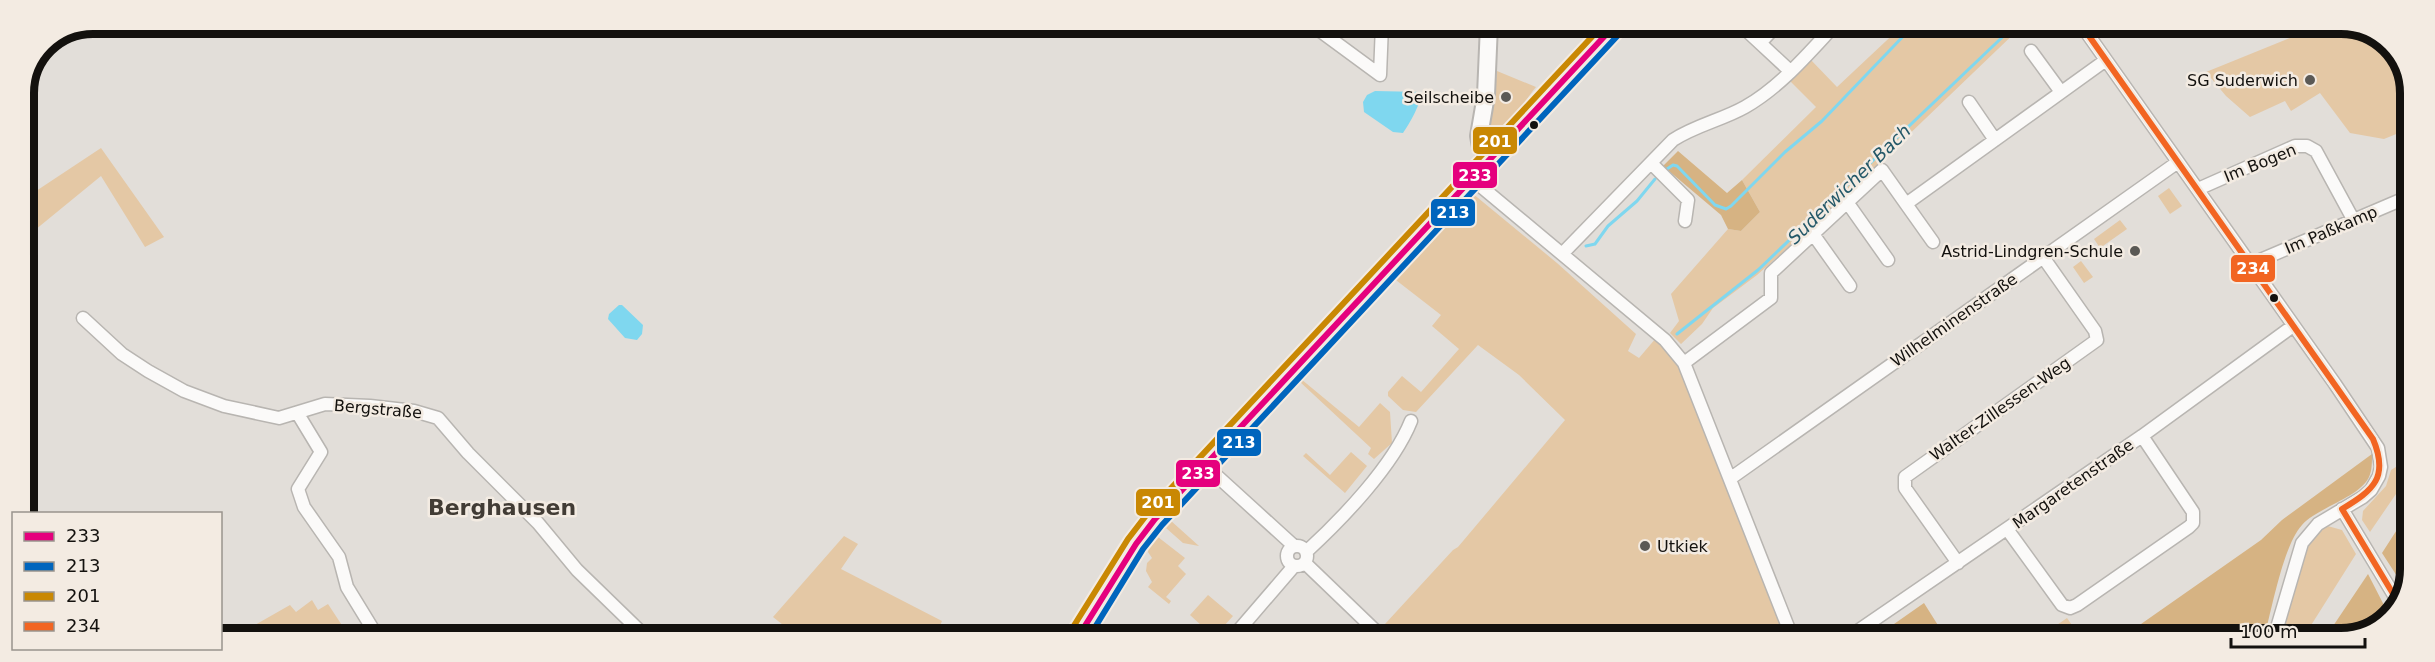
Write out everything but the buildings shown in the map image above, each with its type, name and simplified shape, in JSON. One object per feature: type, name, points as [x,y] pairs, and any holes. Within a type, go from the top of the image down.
[{"type":"main road","points":[[1084,627],[1136,544],[1155,519],[1489,159],[1481,147],[1479,136],[1486,95],[1489,34]]},
{"type":"street","points":[[1324,34],[1380,75],[1382,34]]},
{"type":"street","points":[[1489,159],[1606,34]]},
{"type":"street","points":[[1750,34],[1790,71]]},
{"type":"street","points":[[1760,43],[1768,34]]},
{"type":"street","points":[[1562,254],[1673,140],[1746,106],[1765,94],[1826,34]]},
{"type":"street","points":[[2088,34],[2373,439],[2381,458],[2379,476],[2371,490],[2312,529],[2302,543],[2277,627]]},
{"type":"street","points":[[2031,51],[2061,92]]},
{"type":"street","points":[[1906,204],[2106,60]]},
{"type":"street","points":[[1969,102],[1995,140]]},
{"type":"street","name":"Im Bogen","points":[[2198,189],[2295,146],[2307,146],[2316,151],[2354,221]]},
{"type":"street","name":"Wilhelminenstraße","points":[[1731,478],[2178,162]]},
{"type":"street","points":[[1651,163],[1688,200],[1685,221]]},
{"type":"street","points":[[1684,363],[1771,298],[1771,273],[1882,170],[1934,242]]},
{"type":"street","points":[[1472,179],[1665,340],[1684,363],[1788,627]]},
{"type":"street","name":"Im Paßkamp","points":[[2251,264],[2400,200]]},
{"type":"street","points":[[1846,202],[1888,260]]},
{"type":"street","points":[[1813,234],[1850,286]]},
{"type":"street","name":"Walter-Zillessen-Weg","points":[[1958,563],[1905,488],[1905,477],[2097,340],[2095,331],[2043,257]]},
{"type":"street","name":"Bergstraße","points":[[83,318],[122,354],[184,391],[224,406],[260,416],[279,418],[325,404],[414,411],[438,418],[468,453],[538,523],[577,570],[636,627]]},
{"type":"street","name":"Margaretenstraße","points":[[1866,627],[2142,436],[2293,326]]},
{"type":"street","points":[[298,414],[321,452],[298,489],[304,507],[339,558],[347,587],[371,627]]},
{"type":"street","points":[[1242,627],[1394,455],[1411,421]]},
{"type":"street","points":[[2007,528],[2062,605],[2070,608],[2077,605],[2193,522],[2193,512],[2142,436]]},
{"type":"street","points":[[1206,466],[1294,546]]},
{"type":"street","points":[[2342,509],[2394,595]]},
{"type":"street","points":[[1302,560],[1289,562],[1287,556],[1289,550],[1294,546],[1300,546],[1302,560],[1372,627]]},
{"type":"shaded area","points":[[1893,34],[2014,34],[1827,213],[1757,275],[1713,308],[1702,324],[1681,344],[1670,333],[1679,321],[1671,294],[1728,229],[1741,231],[1760,212],[1742,180],[1816,107],[1789,80],[1810,59],[1837,87]]},
{"type":"shaded area","name":"SG Suderwich","points":[[2300,34],[2341,34],[2357,37],[2380,49],[2394,68],[2400,90],[2400,132],[2384,139],[2350,133],[2320,93],[2291,111],[2285,101],[2250,117],[2226,96],[2206,72]]},
{"type":"shaded area","points":[[1497,71],[1536,87],[1511,121],[1492,135],[1490,131]]},
{"type":"shaded area","points":[[101,148],[164,237],[145,247],[101,176],[34,231],[34,192]]},
{"type":"shaded area","points":[[1678,151],[1727,193],[1742,180],[1760,212],[1741,231],[1728,229],[1721,215],[1663,166]]},
{"type":"shaded area","points":[[2169,188],[2182,206],[2170,214],[2158,196]]},
{"type":"shaded area","points":[[1472,193],[1557,263],[1636,334],[1628,351],[1639,358],[1656,338],[1682,367],[1784,627],[1388,627],[1385,624],[1458,547],[1565,420],[1519,375],[1478,345],[1416,412],[1403,410],[1388,396],[1388,392],[1402,376],[1421,392],[1459,349],[1432,326],[1441,315],[1392,277]]},
{"type":"shaded area","points":[[2120,220],[2127,229],[2100,248],[2094,239]]},
{"type":"shaded area","points":[[2081,261],[2093,277],[2084,283],[2073,267]]},
{"type":"shaded area","points":[[1301,379],[1359,427],[1380,403],[1390,412],[1392,443],[1374,459],[1368,454],[1371,448],[1299,381]]},
{"type":"shaded area","points":[[1351,452],[1367,466],[1345,493],[1303,456],[1306,453],[1330,475]]},
{"type":"shaded area","points":[[2372,454],[2371,472],[2364,484],[2348,497],[2309,519],[2295,535],[2284,562],[2267,627],[2137,627],[2261,540],[2282,520]]},
{"type":"shaded area","points":[[2400,464],[2400,488],[2370,532],[2362,520],[2363,511],[2386,486],[2391,470]]},
{"type":"shaded area","points":[[1170,520],[1199,546],[1183,543],[1166,528],[1158,537],[1185,558],[1178,566],[1186,574],[1166,597],[1171,601],[1169,604],[1148,587],[1152,582],[1146,571],[1147,563],[1152,558],[1148,552],[1149,546]]},
{"type":"shaded area","points":[[2324,525],[2342,530],[2356,554],[2310,627],[2282,627],[2306,544]]},
{"type":"shaded area","points":[[2400,525],[2399,579],[2382,553]]},
{"type":"shaded area","points":[[844,536],[858,544],[841,569],[942,621],[939,627],[786,627],[773,617]]},
{"type":"shaded area","points":[[2368,574],[2385,608],[2360,624],[2332,627]]},
{"type":"shaded area","points":[[1208,595],[1233,616],[1223,627],[1203,627],[1190,615]]},
{"type":"shaded area","points":[[312,600],[318,610],[328,604],[343,627],[251,627],[290,605],[296,612]]},
{"type":"shaded area","points":[[1924,603],[1939,627],[1890,627]]},
{"type":"shaded area","points":[[2067,618],[2073,627],[2054,627]]},
{"type":"water","points":[[1375,91],[1422,92],[1418,107],[1403,133],[1393,132],[1364,112],[1363,102],[1367,95]]},
{"type":"water","points":[[622,305],[643,325],[642,334],[637,340],[625,338],[608,319],[609,314]]},
{"type":"waterway","name":"Suderwicher Bach","points":[[1667,169],[1673,165],[1677,166],[1715,205],[1726,209],[1785,152],[1822,121],[1905,34]]},
{"type":"waterway","name":"Suderwicher Bach","points":[[1677,334],[1758,270],[2006,34]]},
{"type":"waterway","name":"Suderwicher Bach","points":[[1586,246],[1595,244],[1608,226],[1637,201],[1655,179]]},
{"type":"transit line","name":"201","points":[[1073,627],[1128,539],[1148,513],[1595,34]]},
{"type":"transit line","name":"233","points":[[1084,627],[1136,544],[1155,519],[1607,34]]},
{"type":"transit line","name":"213","points":[[1095,627],[1143,549],[1162,525],[1619,34]]},
{"type":"transit line","name":"234","points":[[2088,34],[2373,439],[2379,463],[2376,481],[2363,495],[2342,509]]},
{"type":"transit line","name":"234","points":[[2342,509],[2394,595]]},
{"type":"place","name":"SG Suderwich","points":[[2310,80]]},
{"type":"place","name":"Seilscheibe","points":[[1506,97]]},
{"type":"place","name":"Astrid-Lindgren-Schule","points":[[2135,251]]},
{"type":"place","name":"Utkiek","points":[[1645,546]]},
{"type":"district","name":"Berghausen","points":[[502,507]]}]
